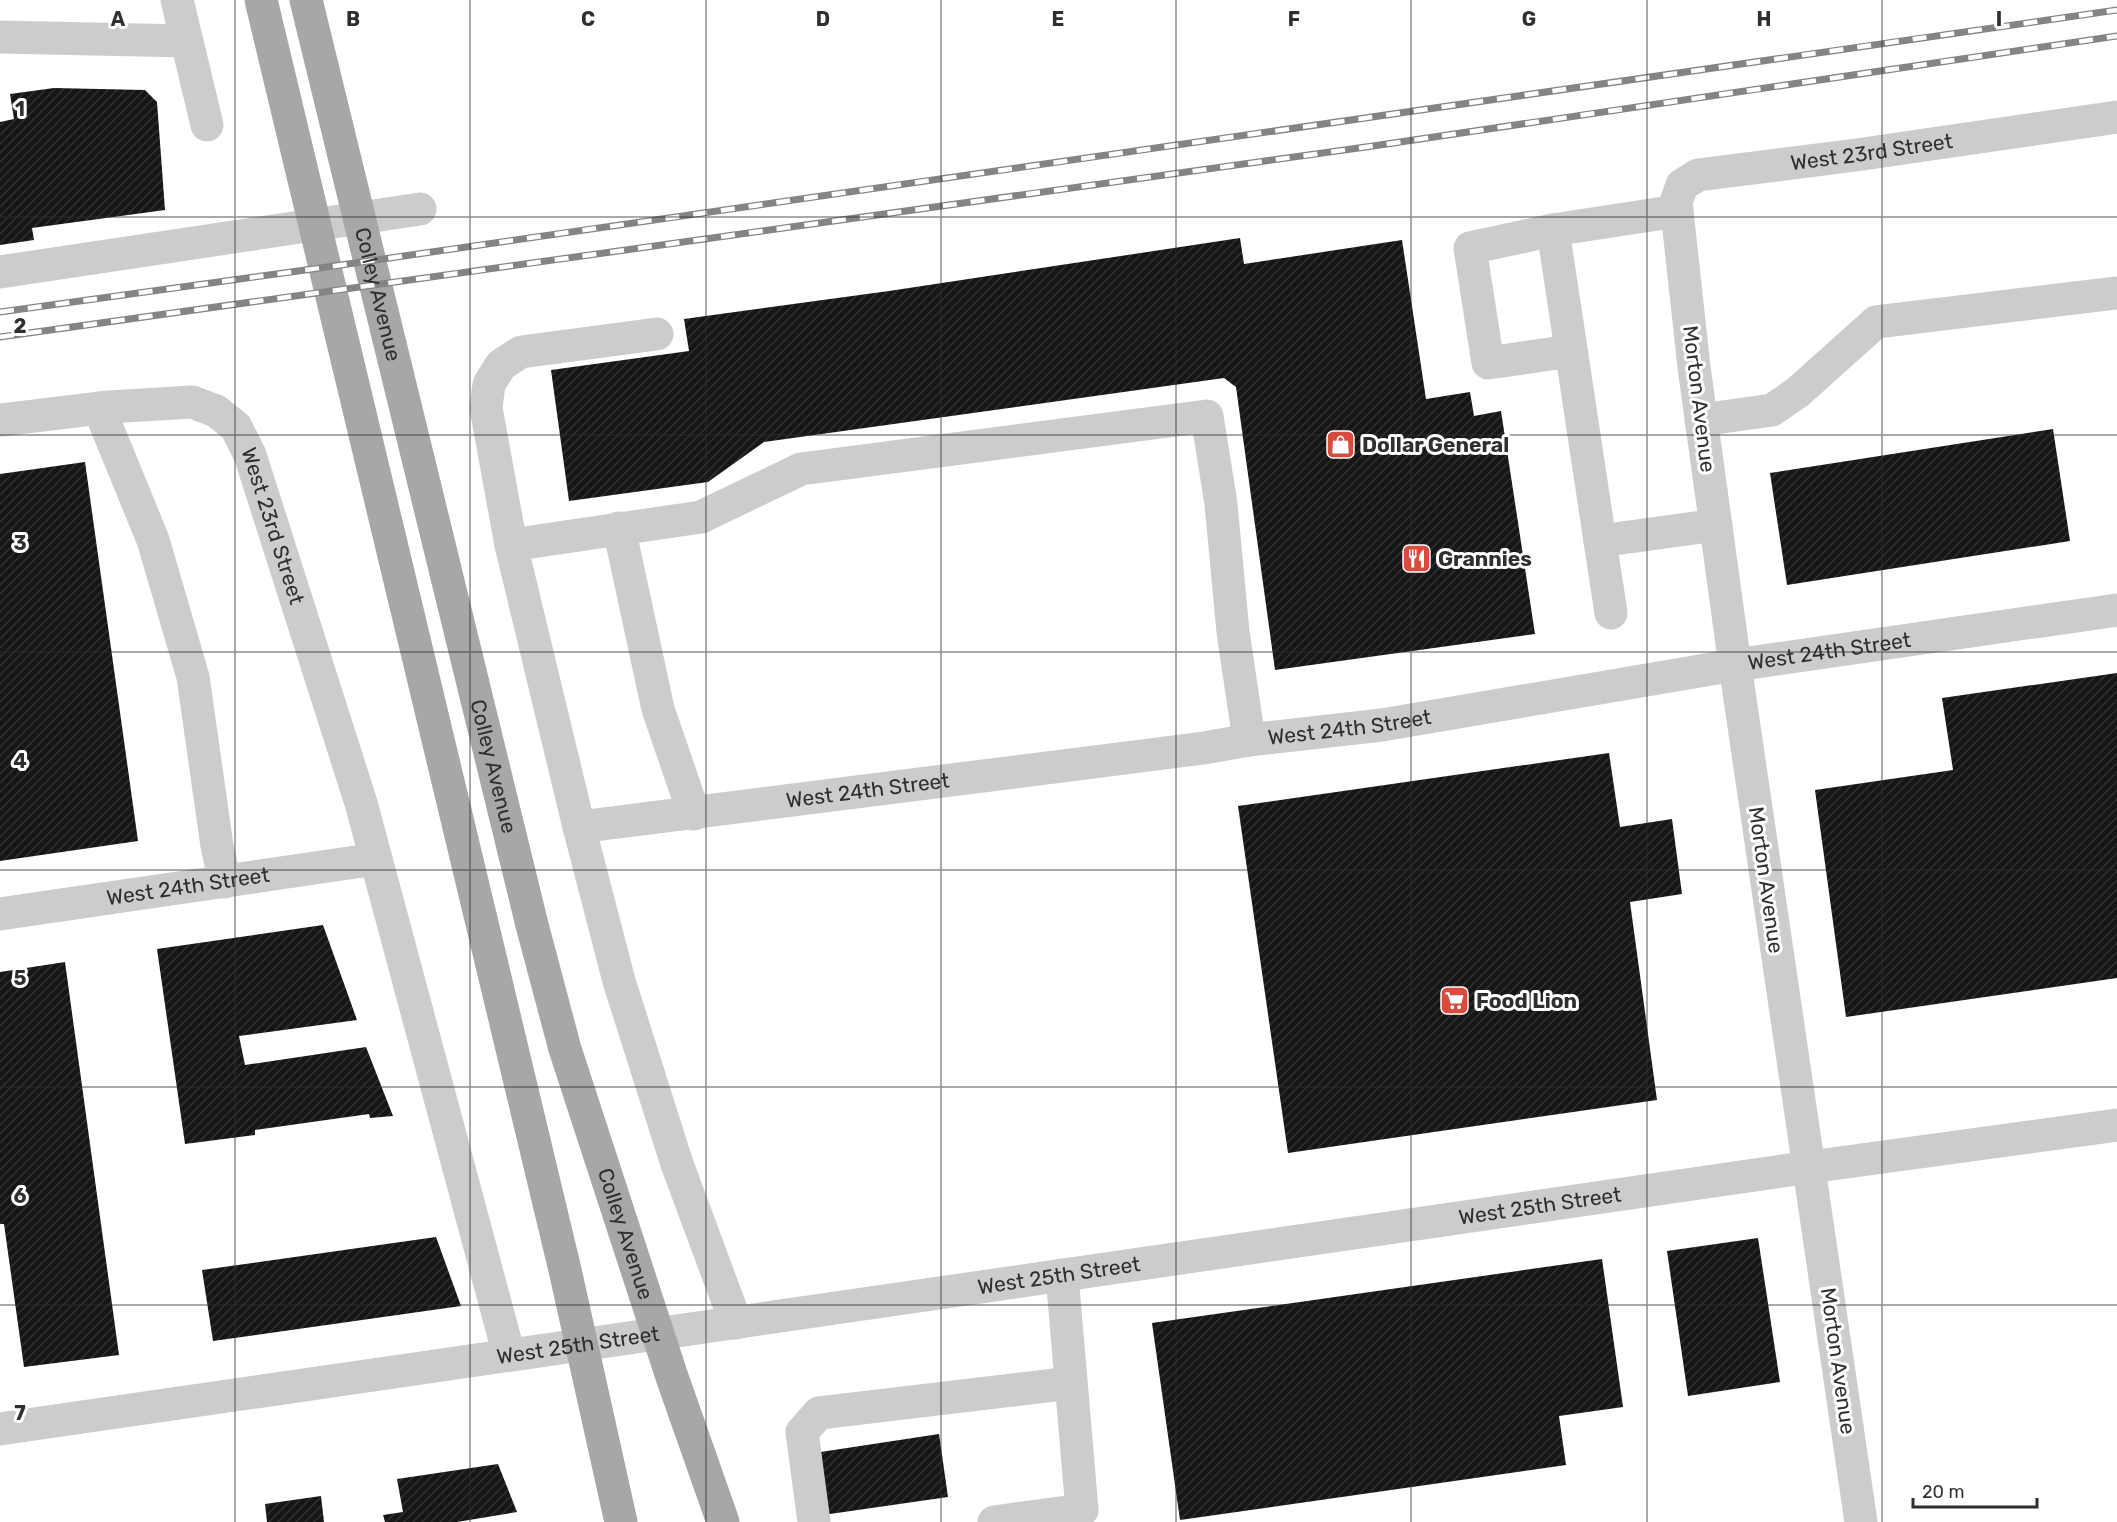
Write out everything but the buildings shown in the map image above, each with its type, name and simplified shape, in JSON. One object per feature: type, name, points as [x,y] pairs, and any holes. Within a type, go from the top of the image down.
[{"type":"main road","name":"Colley Avenue","points":[[261,0],[582,1344],[621,1522]]},
{"type":"main road","name":"Colley Avenue","points":[[306,0],[532,925],[565,1049],[723,1522]]},
{"type":"street","points":[[177,0],[207,125]]},
{"type":"street","points":[[0,37],[187,41]]},
{"type":"street","name":"West 23rd Street","points":[[1678,224],[1676,202],[1682,185],[1698,175],[1856,155],[2117,117]]},
{"type":"street","points":[[0,272],[420,209]]},
{"type":"street","points":[[1571,351],[1488,363],[1470,248],[1553,230],[1678,224]]},
{"type":"street","name":"Morton Avenue","points":[[1678,224],[1701,420],[1735,665],[1861,1522]]},
{"type":"street","points":[[1553,230],[1611,614]]},
{"type":"street","points":[[1701,420],[1772,410],[1798,392],[1876,322],[2117,292]]},
{"type":"street","points":[[657,334],[521,352],[501,365],[489,384],[486,408],[511,545],[619,981],[677,1164],[736,1323]]},
{"type":"street","name":"West 23rd Street","points":[[0,420],[99,408],[192,402],[216,411],[236,427],[250,455],[361,803],[509,1354]]},
{"type":"street","points":[[99,408],[153,540],[193,677],[217,846],[225,882]]},
{"type":"street","points":[[511,545],[701,517],[801,470],[1207,416],[1221,504],[1233,632],[1249,740]]},
{"type":"street","points":[[1600,541],[1716,525]]},
{"type":"street","points":[[619,528],[658,709],[694,814]]},
{"type":"street","name":"West 24th Street","points":[[579,827],[1204,748],[1249,740],[1382,725],[1735,665],[2117,610]]},
{"type":"street","name":"West 24th Street","points":[[0,914],[376,859]]},
{"type":"street","name":"West 25th Street","points":[[0,1429],[1810,1167],[2117,1125]]},
{"type":"street","points":[[994,1522],[1083,1516],[1062,1275]]},
{"type":"street","points":[[814,1522],[802,1432],[819,1413],[1071,1383]]},
{"type":"railway","points":[[0,312],[2117,10]]},
{"type":"railway","points":[[0,337],[1373,146],[2117,36]]},
{"type":"place","name":"Dollar General","points":[[1341,445]]},
{"type":"place","name":"Grannies","points":[[1417,559]]},
{"type":"place","name":"Food Lion","points":[[1455,1001]]}]
